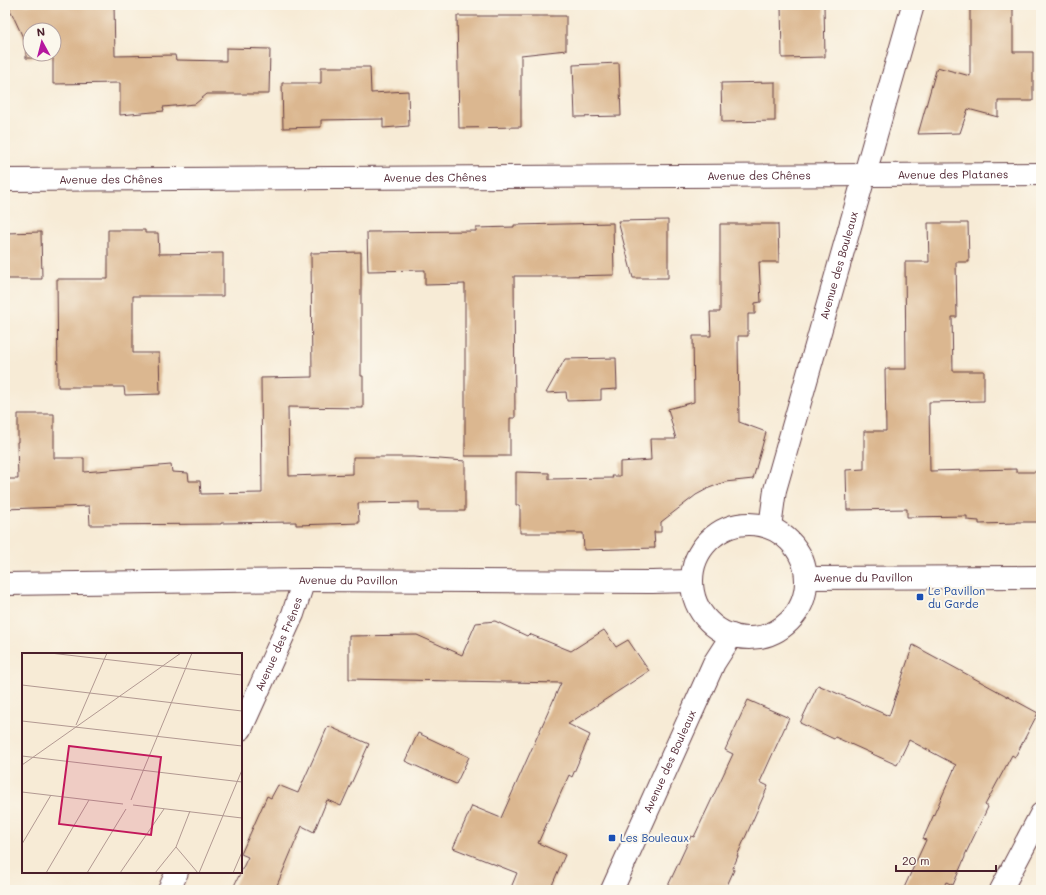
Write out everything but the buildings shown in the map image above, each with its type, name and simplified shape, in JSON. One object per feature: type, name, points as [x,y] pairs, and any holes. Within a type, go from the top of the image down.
[{"type":"street","name":"Avenue des Bouleaux","points":[[770,527],[775,490],[913,5]]},
{"type":"street","name":"Avenue des Platanes","points":[[865,175],[1041,174]]},
{"type":"street","name":"Avenue des Chênes","points":[[5,180],[865,175]]},
{"type":"street","points":[[752,523],[770,527],[784,536],[795,548],[803,562],[806,578],[804,596],[796,613],[784,626],[768,635],[750,638],[732,635],[715,628],[702,615],[694,599],[691,581],[694,563],[702,546],[716,533],[733,526],[752,523]]},
{"type":"street","name":"Avenue du Pavillon","points":[[806,578],[1041,577]]},
{"type":"street","name":"Avenue du Pavillon","points":[[5,584],[304,580],[691,581]]},
{"type":"street","name":"Avenue des Frênes","points":[[242,727],[293,614],[304,580]]},
{"type":"street","name":"Avenue des Bouleaux","points":[[612,890],[714,663],[732,635]]},
{"type":"street","points":[[1001,890],[1041,814]]},
{"type":"street","points":[[169,890],[177,873]]},
{"type":"place","name":"Le Pavillon du Garde","points":[[920,597]]},
{"type":"place","name":"Les Bouleaux","points":[[612,838]]}]
